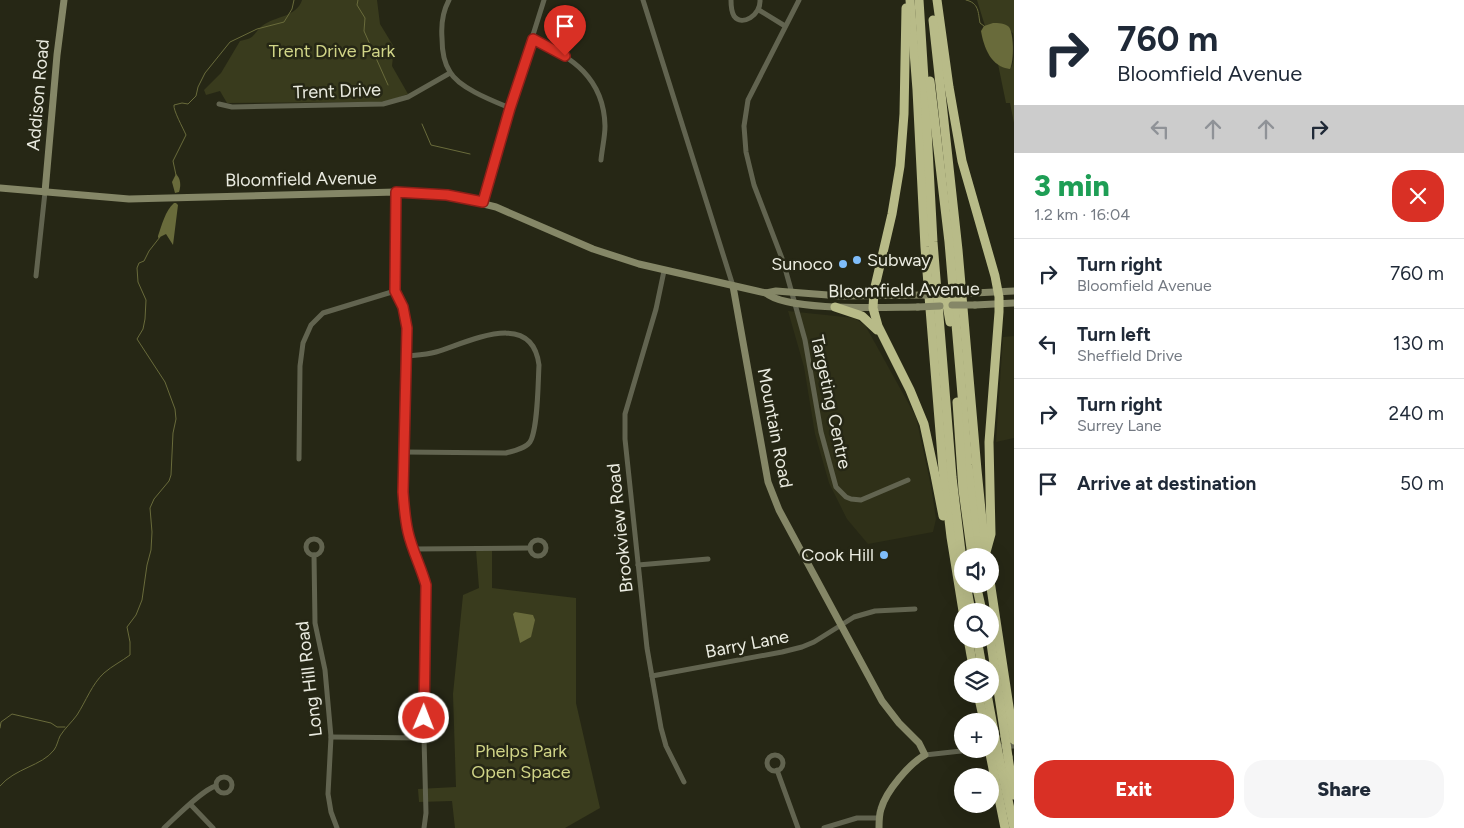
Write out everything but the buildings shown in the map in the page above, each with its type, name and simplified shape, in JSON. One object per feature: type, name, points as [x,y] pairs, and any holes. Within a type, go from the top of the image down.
[{"type":"highway","points":[[909,0],[906,15],[904,122],[900,166],[873,308],[876,321],[910,390],[924,424],[936,475],[944,529],[952,545]]},
{"type":"highway","points":[[909,0],[917,90],[925,247],[943,469],[952,545],[962,603]]},
{"type":"highway","points":[[918,0],[926,102],[933,242],[952,472],[961,548]]},
{"type":"highway","points":[[923,0],[950,242],[968,465],[982,548]]},
{"type":"highway","points":[[932,0],[958,250],[982,548]]},
{"type":"highway","points":[[937,0],[962,161],[998,292],[999,304],[989,442],[990,534],[985,548]]},
{"type":"highway","points":[[945,294],[946,306],[944,313],[964,548]]},
{"type":"highway","points":[[946,306],[950,314],[963,490],[971,548]]},
{"type":"highway","points":[[835,307],[862,316],[882,334]]},
{"type":"highway","points":[[992,593],[1011,737]]},
{"type":"highway","points":[[991,648],[1011,737]]},
{"type":"highway","points":[[999,750],[1011,737]]},
{"type":"highway","points":[[996,758],[1005,828]]},
{"type":"highway","points":[[996,758],[1014,828]]},
{"type":"highway","points":[[997,758],[1014,795]]},
{"type":"main road","name":"Addison Road","points":[[45,192],[64,0]]},
{"type":"main road","name":"Bloomfield Avenue","points":[[0,188],[129,199],[396,192],[447,195],[483,202],[593,249],[664,271],[766,293],[773,298],[835,307],[873,308],[1014,303]]},
{"type":"main road","name":"Mountain Road","points":[[733,286],[768,482],[779,510],[882,701],[899,723],[919,743],[925,755]]},
{"type":"main road","name":"Bloomfield Avenue","points":[[766,293],[774,291],[835,296],[874,296],[1014,292]]},
{"type":"main road","points":[[835,296],[835,307]]},
{"type":"main road","points":[[879,828],[881,808],[886,797],[908,768],[925,755]]},
{"type":"street","points":[[449,0],[445,8],[441,29],[442,50],[450,72],[461,83],[480,96],[510,108]]},
{"type":"street","points":[[483,202],[544,0]]},
{"type":"street","name":"Mountain Road","points":[[643,0],[733,286]]},
{"type":"street","points":[[731,0],[735,17],[740,20],[748,19],[759,10],[760,0]]},
{"type":"street","name":"Targeting Centre","points":[[799,0],[748,100],[744,126],[746,152],[754,184],[771,233],[781,255],[807,350],[820,432],[836,487],[851,500],[862,500],[908,480]]},
{"type":"street","points":[[759,10],[785,26]]},
{"type":"street","points":[[533,39],[555,49],[576,62],[591,79],[601,99],[605,125],[601,160]]},
{"type":"street","name":"Trent Drive","points":[[219,104],[232,107],[382,104],[408,97],[450,72]]},
{"type":"street","points":[[36,276],[45,192]]},
{"type":"street","points":[[396,192],[395,291],[403,307],[407,328],[405,356],[404,512],[408,534],[426,585],[424,738],[426,813],[424,828]]},
{"type":"street","name":"Brookview Road","points":[[664,271],[656,309],[625,414],[625,439],[647,648],[661,728],[666,746],[684,782]]},
{"type":"street","points":[[299,459],[300,366],[303,343],[311,325],[323,313],[395,291]]},
{"type":"street","points":[[404,452],[506,453],[518,450],[529,443],[534,432],[539,364],[538,354],[533,345],[524,337],[511,334],[494,333],[438,352],[405,356]]},
{"type":"street","points":[[415,550],[530,548]]},
{"type":"street","name":"Long Hill Road","points":[[314,555],[315,623],[325,670],[331,737],[328,794],[338,828]]},
{"type":"street","points":[[638,566],[708,559]]},
{"type":"street","name":"Barry Lane","points":[[652,676],[796,649],[814,642],[854,617],[875,610],[915,609]]},
{"type":"street","points":[[331,737],[424,738]]},
{"type":"street","points":[[999,752],[1014,746]]},
{"type":"street","points":[[925,755],[954,752]]},
{"type":"street","points":[[777,770],[798,828]]},
{"type":"street","points":[[164,828],[212,787],[216,786]]},
{"type":"street","points":[[191,805],[214,828]]},
{"type":"street","points":[[824,828],[857,818],[879,818]]},
{"type":"shaded area","points":[[1001,23],[1011,30],[1013,48],[1010,69],[998,65],[986,50],[981,31],[984,26]]},
{"type":"shaded area","points":[[176,174],[180,185],[179,192],[175,193],[172,182]]},
{"type":"shaded area","points":[[174,203],[178,205],[173,245],[166,234],[158,238],[158,236],[166,214]]},
{"type":"shaded area","points":[[788,311],[854,318],[865,325],[916,417],[936,519],[933,532],[868,544],[847,519],[829,483],[815,434],[804,367]]},
{"type":"shaded area","points":[[1014,336],[1014,438],[996,442],[1003,337]]},
{"type":"shaded area","points":[[515,612],[533,615],[535,620],[531,637],[520,643],[513,614]]},
{"type":"green space","name":"Trent Drive Park","points":[[302,0],[377,0],[380,24],[394,47],[392,66],[408,94],[385,102],[227,103],[220,91],[206,95],[204,90],[221,73],[240,41],[251,38],[267,23],[291,13],[299,6]]},
{"type":"green space","points":[[977,0],[1014,0],[1014,41],[1013,33],[996,23],[985,26]]},
{"type":"green space","points":[[1014,57],[1014,123],[1010,103],[1006,103],[998,64],[1007,69],[1012,66]]},
{"type":"green space","name":"Phelps Park Open Space","points":[[476,550],[492,550],[492,588],[576,598],[576,703],[600,808],[565,828],[455,828],[452,801],[419,802],[418,789],[456,787],[453,694],[463,595],[479,588]]},
{"type":"waterway","points":[[176,175],[173,161],[186,135],[174,105],[188,104],[196,96],[205,73],[230,42],[257,29],[284,22],[292,9],[294,0]]},
{"type":"waterway","points":[[358,0],[357,5],[365,18],[364,31],[388,85]]},
{"type":"waterway","points":[[966,0],[976,6],[980,23],[984,26]]},
{"type":"waterway","points":[[422,124],[431,145],[470,154]]},
{"type":"waterway","points":[[0,786],[13,775],[49,755],[55,748],[62,733],[77,715],[100,677],[107,670],[130,655],[127,627],[136,615],[142,600],[151,550],[150,508],[154,499],[169,481],[171,475],[173,433],[176,419],[175,409],[165,382],[137,339],[143,329],[146,300],[138,282],[137,268],[160,237]]},
{"type":"waterway","points":[[0,728],[1,722],[12,714],[51,723],[57,727],[65,727]]},
{"type":"place","name":"Subway","points":[[857,260]]},
{"type":"place","name":"Sunoco","points":[[843,264]]},
{"type":"place","name":"Cook Hill","points":[[884,555]]},
{"type":"route","points":[[424,718],[426,585],[408,534],[404,512],[405,356],[407,328],[403,307],[395,291],[396,192],[433,193],[483,202],[510,108],[533,39],[565,56]]}]
